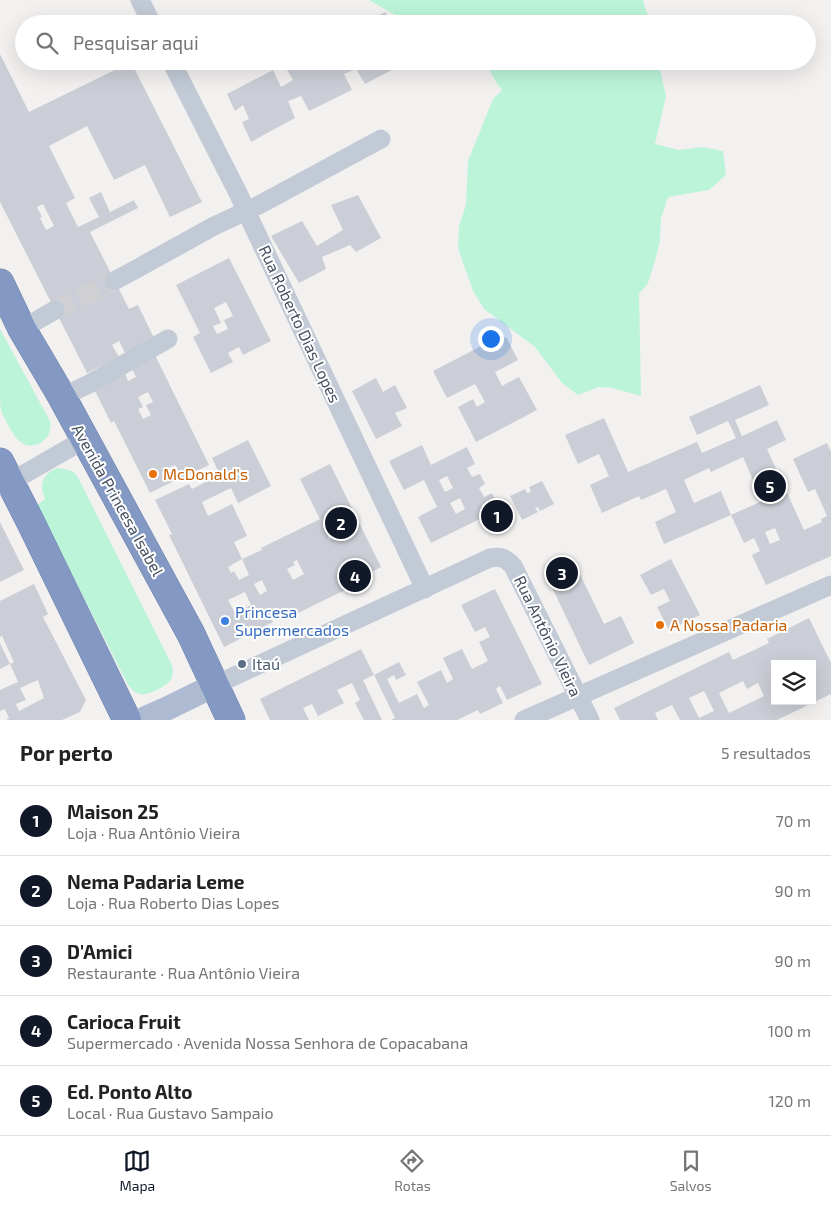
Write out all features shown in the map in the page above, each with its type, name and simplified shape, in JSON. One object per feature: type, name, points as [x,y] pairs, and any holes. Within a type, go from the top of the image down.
[{"type":"highway","name":"Avenida Princesa Isabel","points":[[0,283],[22,328],[62,397],[191,634],[231,720]]},
{"type":"highway","points":[[3,477],[31,523],[127,720]]},
{"type":"main road","points":[[141,720],[215,685]]},
{"type":"street","points":[[140,0],[148,15]]},
{"type":"street","name":"Rua Roberto Dias Lopes","points":[[176,70],[239,196],[425,589]]},
{"type":"street","points":[[114,281],[380,139]]},
{"type":"street","points":[[22,328],[55,310]]},
{"type":"street","points":[[62,397],[89,384],[168,339]]},
{"type":"street","points":[[3,477],[85,440]]},
{"type":"street","name":"Rua Antônio Vieira","points":[[425,589],[490,558],[500,556],[509,561],[590,720]]},
{"type":"street","points":[[524,720],[831,585]]},
{"type":"street","points":[[215,685],[425,589]]},
{"type":"green space","points":[[369,0],[643,0],[647,15],[395,15]]},
{"type":"green space","points":[[489,70],[660,70],[666,96],[655,144],[679,150],[702,147],[723,151],[726,175],[709,190],[668,197],[661,218],[660,240],[655,261],[648,283],[639,294],[641,396],[612,388],[599,387],[578,395],[562,383],[535,347],[484,309],[473,291],[458,248],[459,226],[466,205],[468,161],[493,99],[502,90]]},
{"type":"green space","points":[[0,329],[50,421],[49,434],[46,439],[36,445],[24,444],[18,440],[1,410]]},
{"type":"green space","points":[[57,468],[71,471],[78,477],[172,665],[172,678],[157,690],[139,694],[128,685],[37,505],[45,499],[42,484],[45,477]]},
{"type":"building","points":[[0,54],[29,112],[115,70],[135,70],[202,202],[170,217],[145,165],[114,180],[87,126],[49,146],[75,198],[66,203],[78,227],[99,217],[89,198],[101,192],[110,212],[134,200],[138,208],[90,232],[129,309],[138,305],[154,338],[125,353],[119,341],[112,345],[119,357],[87,373],[0,202]],"holes":[[[43,204],[54,226],[46,230],[37,207]]]},
{"type":"building","points":[[273,70],[281,87],[293,80],[287,70],[354,70],[344,74],[352,90],[309,111],[301,96],[288,101],[295,118],[251,142],[242,122],[249,119],[243,105],[235,111],[227,94]]},
{"type":"building","points":[[357,70],[392,70],[365,84]]},
{"type":"building","points":[[358,195],[381,238],[356,252],[350,245],[322,257],[326,269],[299,283],[271,236],[302,221],[317,246],[343,230],[331,205]]},
{"type":"building","points":[[229,258],[271,341],[243,355],[239,347],[228,353],[233,362],[211,373],[193,337],[200,333],[176,285]],"holes":[[[226,302],[233,316],[224,320],[228,329],[217,334],[213,326],[221,323],[214,308]]]},
{"type":"building","points":[[506,337],[518,360],[495,372],[502,386],[519,377],[537,410],[476,442],[458,407],[473,399],[477,407],[485,402],[475,384],[447,398],[433,371],[489,342],[491,345]]},
{"type":"building","points":[[155,355],[209,465],[182,478],[175,465],[168,468],[174,481],[150,493],[114,421],[111,423],[93,387],[124,371],[128,381],[136,377],[131,367]],"holes":[[[148,392],[153,402],[146,405],[151,415],[143,419],[138,409],[143,407],[138,397]]]},
{"type":"building","points":[[376,378],[383,392],[395,385],[407,408],[395,413],[402,426],[376,439],[352,391]]},
{"type":"building","points":[[760,385],[769,405],[735,420],[742,436],[777,420],[786,440],[767,449],[804,530],[822,522],[821,519],[827,516],[815,489],[808,492],[793,459],[827,443],[831,452],[831,556],[766,585],[752,555],[760,551],[754,538],[744,543],[731,515],[664,544],[655,522],[676,512],[666,489],[641,500],[639,496],[602,513],[590,485],[609,476],[599,454],[578,464],[565,435],[604,418],[628,472],[697,442],[702,453],[736,438],[728,421],[697,435],[689,417]],"holes":[[[743,457],[762,501],[731,515],[721,491],[694,503],[684,480],[709,468],[711,472]],[[775,528],[780,540],[770,544],[765,532]]]},
{"type":"building","points":[[248,440],[271,486],[238,503],[231,488],[202,502],[208,516],[232,504],[247,536],[234,542],[242,559],[320,519],[300,479],[330,464],[381,567],[351,583],[353,586],[294,615],[292,610],[272,619],[273,622],[224,647],[169,535],[172,534],[155,500],[189,484],[192,489],[220,475],[212,458]],"holes":[[[336,518],[343,533],[329,539],[323,525]],[[242,559],[249,575],[239,580],[234,571],[231,573],[228,567]],[[297,560],[304,574],[293,580],[287,569],[295,565],[293,562]],[[262,580],[267,591],[260,595],[254,584]],[[245,592],[251,605],[235,613],[228,600]]]},
{"type":"building","points":[[422,445],[431,465],[467,447],[475,464],[467,468],[472,477],[480,474],[485,484],[479,488],[484,497],[492,493],[500,509],[431,543],[418,517],[437,507],[424,480],[404,490],[389,461]],"holes":[[[447,476],[453,488],[445,492],[439,480]],[[460,498],[465,509],[456,514],[450,503]]]},
{"type":"building","points":[[542,481],[554,504],[540,511],[538,507],[535,508],[538,512],[522,520],[510,496],[525,489],[527,493],[531,492],[529,487]]},
{"type":"building","points":[[0,522],[24,570],[0,582]]},
{"type":"building","points":[[671,559],[700,615],[669,630],[657,607],[670,601],[664,589],[651,595],[640,575]]},
{"type":"building","points":[[578,570],[604,624],[621,616],[634,643],[589,665],[550,583]]},
{"type":"building","points":[[34,584],[48,614],[43,617],[86,700],[80,712],[62,720],[6,720],[9,718],[5,709],[0,711],[0,690],[18,682],[10,664],[14,662],[2,636],[0,637],[0,601]],"holes":[[[38,680],[44,698],[19,711],[16,704],[26,700],[20,688]]]},
{"type":"building","points":[[495,589],[542,684],[507,700],[500,686],[496,689],[503,703],[480,714],[478,710],[457,720],[391,720],[395,718],[374,675],[399,662],[406,675],[396,680],[394,675],[387,679],[399,703],[417,694],[424,708],[429,705],[417,682],[441,670],[447,683],[453,679],[443,658],[462,649],[472,669],[488,661],[479,642],[490,637],[485,627],[475,632],[461,605]]},
{"type":"building","points":[[809,618],[831,663],[831,694],[816,701],[816,660],[771,660],[771,705],[808,705],[777,720],[680,720],[672,705],[655,713],[658,720],[620,720],[614,708],[729,652],[733,660],[769,643],[767,639]],"holes":[[[743,681],[747,689],[758,683],[764,696],[729,713],[719,693]],[[704,691],[714,711],[699,718],[689,698]]]},
{"type":"building","points":[[0,643],[10,664],[0,669]]},
{"type":"building","points":[[361,649],[374,675],[363,680],[382,720],[364,720],[355,703],[360,700],[352,683],[337,690],[344,703],[318,716],[312,704],[303,708],[309,720],[270,720],[260,699]]},
{"type":"tunnel","points":[[55,310],[114,281]]},
{"type":"place","name":"McDonald's","points":[[153,474]]},
{"type":"place","name":"Ed. Ponto Alto","points":[[770,486]]},
{"type":"place","name":"Maison 25","points":[[497,516]]},
{"type":"place","name":"Nema Padaria Leme","points":[[341,523]]},
{"type":"place","name":"D'Amici","points":[[562,573]]},
{"type":"place","name":"Carioca Fruit","points":[[355,576]]},
{"type":"place","name":"Princesa Supermercados","points":[[225,621]]},
{"type":"place","name":"A Nossa Padaria","points":[[660,625]]},
{"type":"place","name":"Itaú","points":[[242,664]]}]
